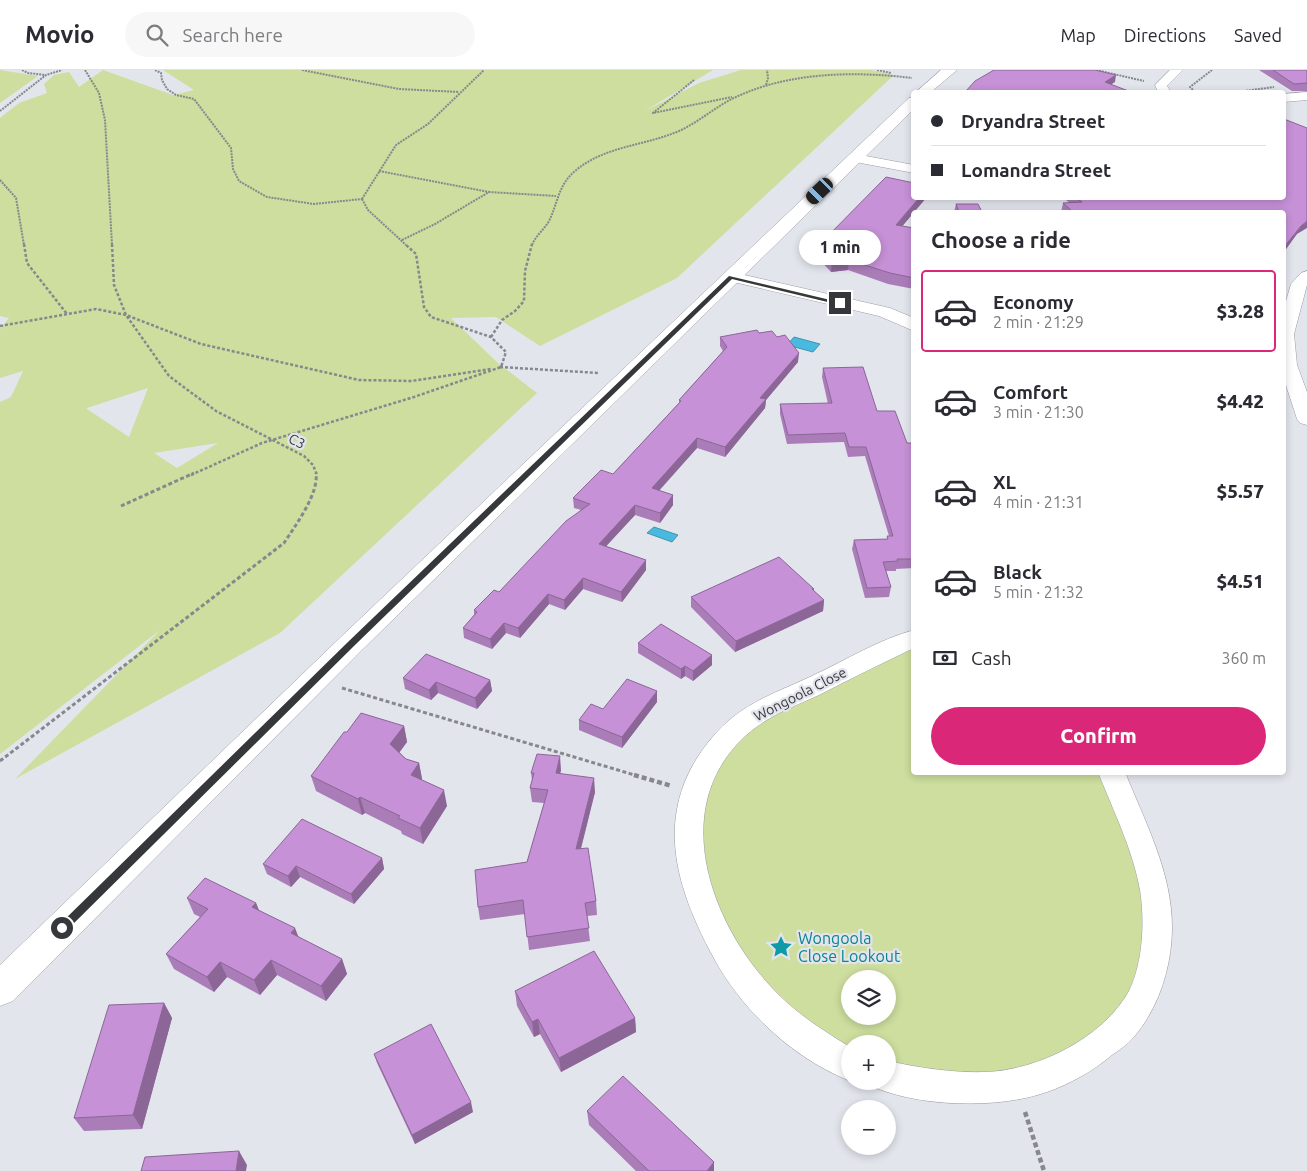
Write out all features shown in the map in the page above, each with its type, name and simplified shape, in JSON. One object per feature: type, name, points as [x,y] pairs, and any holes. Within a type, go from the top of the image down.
[{"type":"street","points":[[929,88],[950,70]]},
{"type":"street","points":[[1164,88],[1177,70]]},
{"type":"street","points":[[1286,98],[1307,96]]},
{"type":"street","points":[[0,989],[352,643],[730,277],[911,105]]},
{"type":"street","points":[[856,158],[911,168]]},
{"type":"street","points":[[1286,330],[1299,284],[1307,276]]},
{"type":"street","points":[[730,277],[884,312],[904,319],[911,324]]},
{"type":"street","points":[[1286,365],[1307,419]]},
{"type":"street","name":"Wongoola Close","points":[[841,1060],[806,1039],[759,997],[730,960],[710,922],[697,888],[689,851],[689,814],[697,782],[714,754],[734,731],[760,712],[911,639]]},
{"type":"street","points":[[896,1079],[923,1085],[987,1088],[1045,1077],[1086,1056],[1121,1028],[1142,998],[1154,963],[1157,927],[1155,891],[1147,861],[1112,775]]},
{"type":"path","points":[[22,70],[28,73],[46,75]]},
{"type":"path","points":[[0,111],[46,75],[62,70]]},
{"type":"path","name":"C3","points":[[0,761],[284,543],[299,522],[316,484],[317,477],[310,460],[216,410],[169,376],[126,315],[114,285],[105,120],[99,93],[85,70]]},
{"type":"path","points":[[155,70],[161,73],[161,80],[168,91],[176,96],[194,99],[213,124],[231,148],[233,169],[239,181],[267,197],[314,204],[362,200]]},
{"type":"path","points":[[302,70],[382,87],[459,92]]},
{"type":"path","points":[[362,200],[396,145],[428,124],[459,92],[484,70]]},
{"type":"path","points":[[766,85],[768,78],[767,70]]},
{"type":"path","points":[[877,70],[897,75],[929,88]]},
{"type":"path","points":[[1096,70],[1164,88]]},
{"type":"path","points":[[1193,90],[1190,87],[1212,70]]},
{"type":"path","points":[[694,80],[653,113],[736,96],[766,85],[803,77],[897,75]]},
{"type":"path","points":[[491,337],[502,320],[515,311],[524,301],[523,274],[533,240],[549,221],[556,196],[563,182],[576,168],[598,155],[679,131],[736,96]]},
{"type":"path","points":[[379,171],[489,192],[556,196]]},
{"type":"path","points":[[0,180],[16,198],[27,263],[67,314]]},
{"type":"path","points":[[402,240],[436,224],[489,192]]},
{"type":"path","points":[[121,506],[187,475],[273,440],[414,397],[500,367],[506,352],[491,337],[431,317],[424,307],[416,254],[368,210],[362,200]]},
{"type":"path","points":[[0,326],[96,309],[126,315],[201,344],[359,380],[411,381],[500,367],[629,376]]},
{"type":"path","points":[[341,688],[694,792]]},
{"type":"path","points":[[1016,1082],[1044,1171]]},
{"type":"green space","points":[[0,70],[38,76],[0,103]]},
{"type":"green space","points":[[103,70],[173,95],[194,90],[163,70],[713,70],[643,112],[699,83],[741,70],[871,70],[894,75],[677,278],[540,346],[496,317],[451,318],[499,364],[537,393],[280,633],[15,779],[160,630],[0,754],[0,402],[11,397],[23,371],[0,378],[0,329],[9,318],[0,316],[0,118],[19,103],[47,93],[44,84],[54,75],[69,72],[79,87]],"holes":[[[148,388],[129,437],[87,409],[87,408]],[[218,443],[177,468],[154,453]]]},
{"type":"green space","points":[[911,640],[911,775],[1112,775],[1135,830],[1154,963],[1086,1056],[923,1085],[896,1079],[896,1035],[841,1035],[841,1058],[759,997],[689,851],[714,754],[734,731]]},
{"type":"water","points":[[794,337],[820,344],[813,352],[787,345]]},
{"type":"water","points":[[654,527],[678,535],[672,542],[647,533]]},
{"type":"building","points":[[994,70],[1095,70],[1116,75],[1105,82],[1126,90],[967,90],[975,81]]},
{"type":"building","points":[[1273,70],[1307,70],[1307,83],[1294,84]]},
{"type":"building","points":[[1286,120],[1307,128],[1307,221],[1286,245],[1286,210],[1071,210],[1063,203],[1082,202],[1079,200],[1286,200]]},
{"type":"building","points":[[886,177],[911,182],[911,200],[917,200],[896,225],[911,228],[911,277],[849,260],[832,262],[818,246]]},
{"type":"building","points":[[956,204],[978,204],[981,210],[958,210]]},
{"type":"building","points":[[757,330],[759,333],[772,331],[777,337],[785,335],[799,353],[760,398],[766,399],[725,447],[697,438],[652,488],[673,495],[660,513],[635,505],[599,544],[646,560],[621,592],[583,578],[564,600],[548,594],[518,628],[504,623],[490,639],[463,628],[477,612],[474,610],[494,590],[499,592],[566,521],[590,504],[573,498],[601,470],[613,474],[681,401],[679,400],[727,347],[720,337]]},
{"type":"building","points":[[863,367],[877,411],[895,411],[907,443],[911,443],[911,559],[883,562],[891,587],[867,588],[854,540],[888,539],[887,536],[893,536],[866,447],[849,447],[845,433],[788,435],[780,404],[832,403],[823,368]]},
{"type":"building","points":[[779,557],[824,600],[736,641],[691,597]]},
{"type":"building","points":[[661,624],[712,655],[693,671],[685,666],[681,669],[638,643]]},
{"type":"building","points":[[426,654],[490,680],[475,698],[436,682],[429,690],[403,678]]},
{"type":"building","points":[[627,679],[657,691],[622,737],[579,720],[591,704],[603,709]]},
{"type":"building","points":[[361,713],[404,726],[390,744],[406,759],[419,763],[411,775],[444,790],[420,828],[398,818],[400,816],[360,797],[358,799],[311,776],[344,732],[347,732]]},
{"type":"building","points":[[537,754],[560,756],[556,773],[594,778],[576,849],[588,848],[596,901],[585,903],[589,928],[527,937],[523,900],[478,907],[475,870],[527,862],[548,790],[530,788],[534,773],[531,773]]},
{"type":"building","points":[[302,819],[382,858],[351,894],[296,866],[288,876],[263,864]]},
{"type":"building","points":[[205,878],[256,903],[252,907],[295,928],[291,933],[342,959],[321,986],[271,960],[254,980],[220,962],[207,977],[166,954],[208,909],[187,898]]},
{"type":"building","points":[[594,951],[635,1018],[559,1058],[538,1019],[532,1022],[515,991]]},
{"type":"building","points":[[164,1003],[133,1115],[74,1118],[109,1005]]},
{"type":"building","points":[[431,1024],[471,1102],[412,1135],[374,1054]]},
{"type":"building","points":[[623,1076],[714,1162],[707,1171],[649,1171],[587,1111]]},
{"type":"building","points":[[239,1151],[236,1171],[141,1171],[145,1157]]},
{"type":"place","name":"Wongoola Close Lookout","points":[[781,947]]},
{"type":"route","points":[[62,928],[352,643],[730,277],[840,303]]}]
